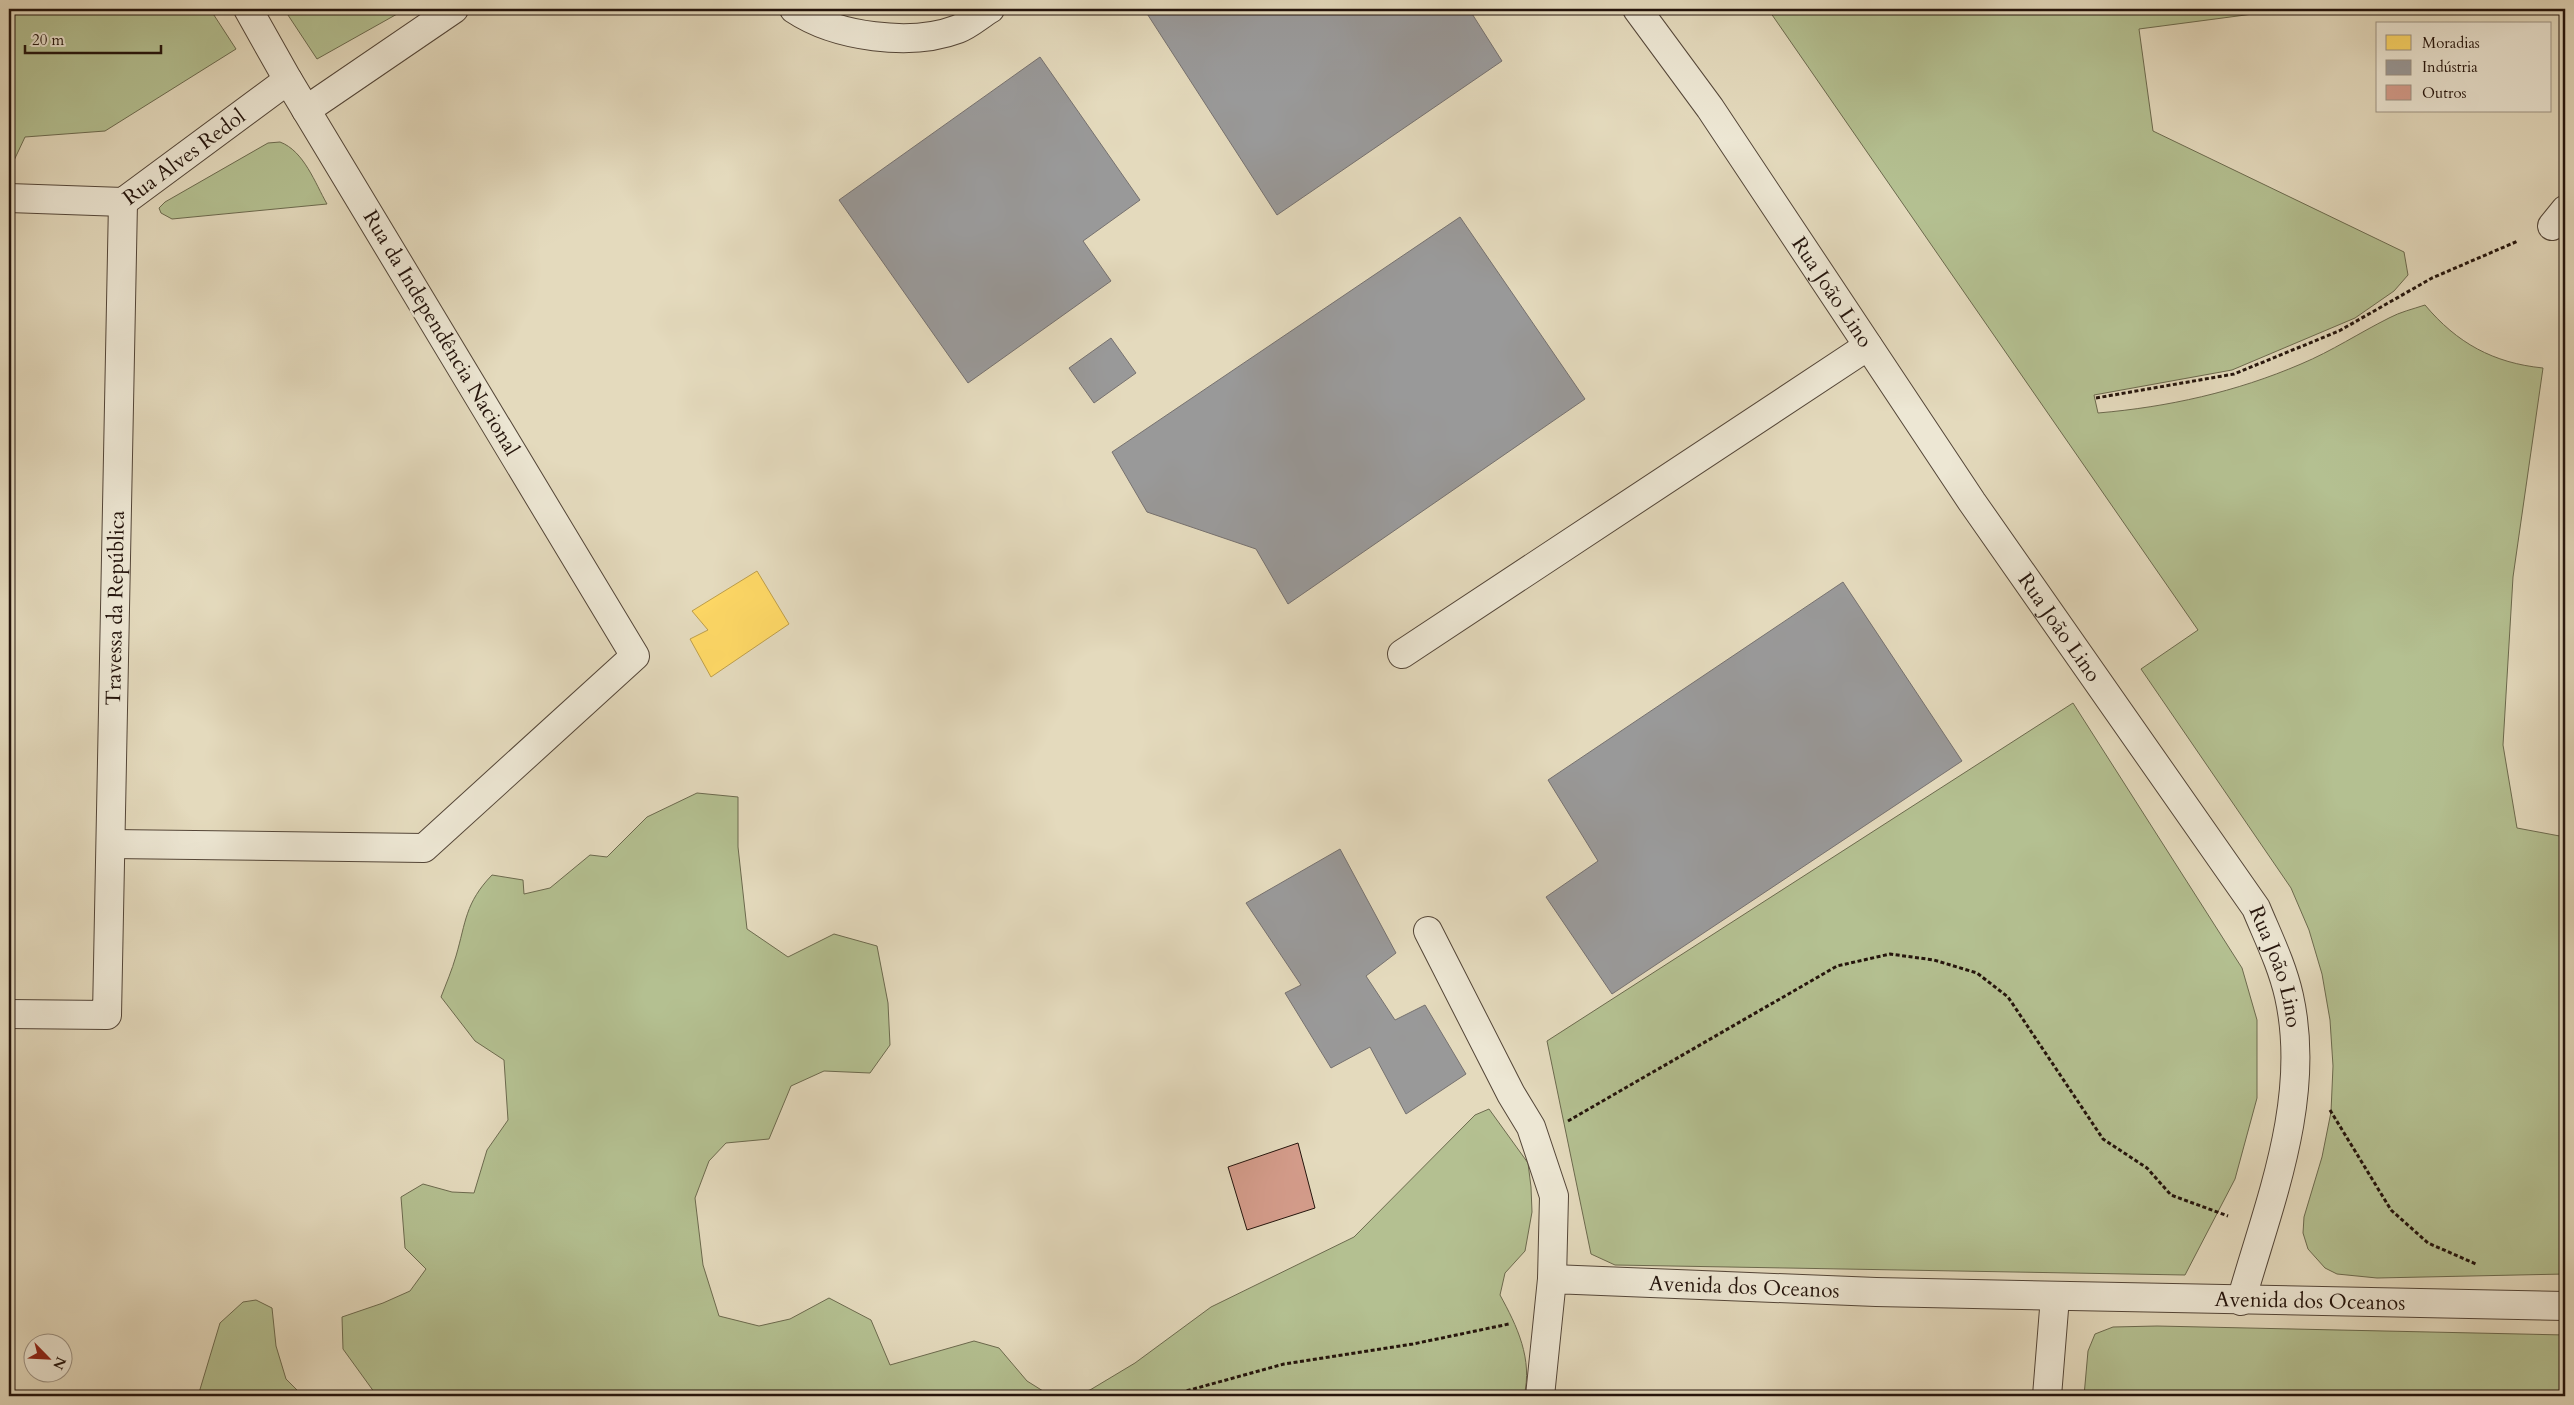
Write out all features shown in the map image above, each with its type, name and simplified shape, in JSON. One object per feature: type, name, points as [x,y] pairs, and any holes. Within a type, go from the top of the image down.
[{"type":"street","name":"Rua da Independência Nacional","points":[[112,844],[424,848],[635,656],[288,80],[248,9]]},
{"type":"street","points":[[306,110],[454,9]]},
{"type":"street","points":[[794,9],[829,24],[893,40],[927,38],[959,29],[990,9]]},
{"type":"street","name":"Rua João Lino","points":[[1637,9],[1710,108],[1972,502],[2259,916],[2277,957],[2289,998],[2296,1052],[2294,1093],[2286,1142],[2241,1301]]},
{"type":"street","name":"Rua Alves Redol","points":[[9,198],[122,202],[288,80]]},
{"type":"street","name":"Travessa da República","points":[[9,1014],[107,1015],[112,844],[122,202]]},
{"type":"street","points":[[1402,654],[1868,346]]},
{"type":"street","points":[[1428,931],[1511,1094],[1531,1127],[1554,1196],[1552,1279],[1540,1396]]},
{"type":"street","name":"Avenida dos Oceanos","points":[[1552,1279],[2055,1297],[2565,1306]]},
{"type":"street","points":[[2047,1396],[2055,1297]]},
{"type":"path","points":[[2096,398],[2234,374],[2339,331],[2432,278],[2559,218]]},
{"type":"path","points":[[1535,1140],[1696,1049],[1837,966],[1890,954],[1934,960],[1977,973],[2008,997],[2103,1139],[2147,1168],[2172,1195],[2261,1228]]},
{"type":"path","points":[[2329,1109],[2391,1210],[2428,1243],[2480,1266]]},
{"type":"path","points":[[1168,1396],[1284,1364],[1412,1344],[1549,1316]]},
{"type":"green space","points":[[9,9],[210,9],[236,49],[105,131],[25,137],[9,171]]},
{"type":"green space","points":[[284,9],[406,9],[317,59]]},
{"type":"green space","points":[[1768,9],[2291,9],[2139,29],[2153,131],[2404,252],[2408,275],[2394,291],[2355,318],[2232,370],[2094,395],[2098,413],[2176,402],[2252,383],[2312,359],[2393,316],[2425,305],[2450,330],[2477,349],[2508,361],[2543,368],[2513,577],[2503,745],[2517,828],[2565,837],[2565,1274],[2377,1278],[2337,1274],[2325,1268],[2308,1249],[2303,1233],[2304,1217],[2322,1157],[2331,1112],[2333,1066],[2330,1020],[2322,974],[2309,930],[2291,888],[2141,669],[2198,630]]},
{"type":"green space","points":[[280,142],[288,146],[302,160],[327,204],[172,219],[161,213],[159,208],[165,202],[268,143]]},
{"type":"green space","points":[[2073,703],[2242,968],[2257,1020],[2257,1098],[2235,1179],[2185,1275],[1615,1265],[1591,1254],[1547,1041]]},
{"type":"green space","points":[[697,793],[738,797],[738,847],[747,929],[788,957],[834,934],[877,946],[888,1003],[890,1045],[870,1073],[824,1071],[791,1086],[769,1139],[726,1143],[709,1161],[695,1198],[703,1265],[719,1316],[759,1326],[790,1319],[829,1298],[871,1320],[890,1365],[974,1341],[999,1348],[1027,1381],[1051,1396],[377,1396],[343,1349],[342,1317],[383,1303],[410,1291],[426,1269],[405,1248],[401,1197],[423,1184],[452,1192],[474,1193],[487,1150],[508,1120],[504,1060],[475,1041],[441,997],[471,904],[476,895],[492,875],[523,880],[524,894],[550,888],[590,855],[607,857],[647,817]]},
{"type":"green space","points":[[1489,1109],[1528,1163],[1531,1187],[1532,1212],[1525,1251],[1505,1273],[1500,1295],[1522,1343],[1526,1369],[1524,1396],[1069,1396],[1090,1390],[1135,1363],[1211,1307],[1354,1237],[1475,1115]]},
{"type":"green space","points":[[256,1300],[272,1308],[276,1346],[286,1379],[303,1396],[198,1396],[220,1323],[243,1302]]},
{"type":"green space","points":[[2157,1326],[2565,1335],[2565,1396],[2084,1396],[2088,1351],[2095,1334],[2113,1327]]},
{"type":"building: Moradias","points":[[757,571],[789,624],[711,677],[690,639],[708,630],[692,611]]},
{"type":"building: Indústria","points":[[1144,9],[1469,9],[1502,61],[1277,215]]},
{"type":"building: Indústria","points":[[1040,57],[1140,200],[1083,241],[1111,281],[968,383],[839,200]]},
{"type":"building: Indústria","points":[[1460,217],[1585,399],[1288,604],[1256,549],[1147,512],[1112,452]]},
{"type":"building: Indústria","points":[[1111,338],[1136,373],[1094,403],[1069,368]]},
{"type":"building: Indústria","points":[[1843,582],[1962,761],[1612,994],[1546,897],[1598,861],[1548,780]]},
{"type":"building: Indústria","points":[[1340,849],[1396,953],[1366,976],[1395,1020],[1425,1005],[1466,1074],[1406,1114],[1370,1047],[1331,1068],[1285,993],[1301,985],[1246,903]]},
{"type":"building: Outros","points":[[1298,1143],[1315,1208],[1247,1230],[1228,1167]]}]
